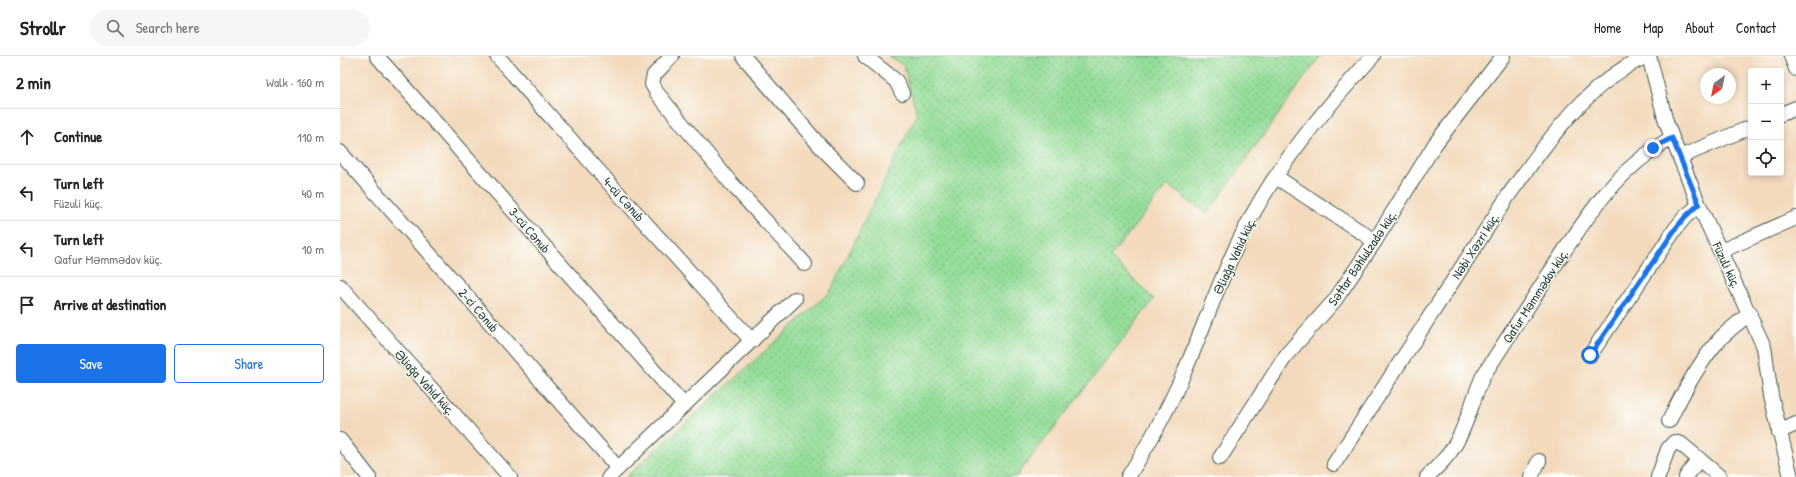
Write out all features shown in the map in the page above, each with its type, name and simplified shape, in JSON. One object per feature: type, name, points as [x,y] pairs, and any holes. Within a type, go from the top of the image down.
[{"type":"street","name":"3-cü Cənub","points":[[377,56],[684,405]]},
{"type":"street","name":"4-cü Cənub","points":[[497,56],[752,341]]},
{"type":"street","points":[[672,56],[654,75],[652,84],[657,93],[730,182],[805,264]]},
{"type":"street","points":[[743,56],[821,147],[857,183]]},
{"type":"street","points":[[865,56],[896,81],[902,93]]},
{"type":"street","name":"Əliağa Vahid küç.","points":[[1128,477],[1158,426],[1175,393],[1223,274],[1244,231],[1276,177],[1343,89],[1373,56]]},
{"type":"street","name":"Səttar Bəhlulzadə küç.","points":[[1220,458],[1287,354],[1335,300],[1375,241],[1435,144],[1503,56]]},
{"type":"street","name":"Füzuli küç.","points":[[1648,56],[1672,138],[1699,204],[1750,313],[1764,347],[1771,396],[1791,477]]},
{"type":"street","name":"Nəbi Xəzri küç.","points":[[1334,464],[1508,196],[1536,157],[1575,111],[1611,76],[1633,62],[1648,56]]},
{"type":"street","points":[[1790,56],[1796,69]]},
{"type":"street","points":[[1784,113],[1796,108]]},
{"type":"street","points":[[1680,156],[1748,127]]},
{"type":"street","name":"Qafur Məmmədov küç.","points":[[1428,477],[1456,444],[1468,418],[1483,376],[1593,208],[1634,163],[1653,148],[1672,138]]},
{"type":"street","name":"2-ci Cənub","points":[[340,152],[614,472]]},
{"type":"street","points":[[1276,177],[1375,241]]},
{"type":"street","points":[[1590,355],[1676,228],[1699,204]]},
{"type":"street","points":[[1721,251],[1796,218]]},
{"type":"street","name":"Əliağa Vahid küç.","points":[[340,286],[510,477]]},
{"type":"street","points":[[614,472],[795,299]]},
{"type":"street","points":[[1669,421],[1686,386],[1706,356],[1720,338],[1750,313]]},
{"type":"street","points":[[1779,432],[1796,424]]},
{"type":"street","points":[[340,440],[369,477]]},
{"type":"street","points":[[1658,477],[1668,449],[1674,442],[1681,444],[1720,477]]},
{"type":"street","points":[[1686,477],[1699,459]]},
{"type":"street","points":[[1531,477],[1538,461]]},
{"type":"green space","points":[[888,56],[1320,56],[1207,214],[1167,185],[1110,257],[1154,299],[1016,477],[626,477],[830,292],[917,114],[903,65]]},
{"type":"route","points":[[1590,355],[1676,228],[1699,204],[1672,138],[1653,148]]}]
